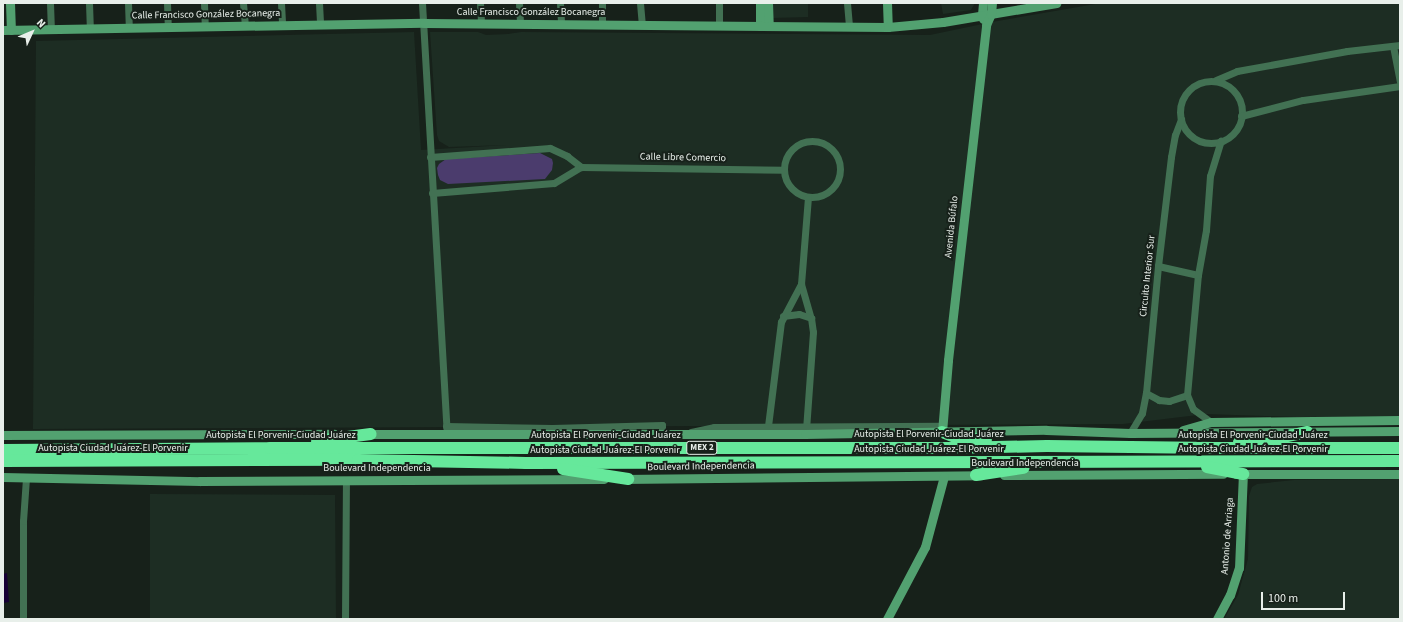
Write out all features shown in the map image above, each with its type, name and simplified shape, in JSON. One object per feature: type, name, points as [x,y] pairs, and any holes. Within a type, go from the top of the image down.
[{"type":"highway","points":[[942,429],[958,438],[1047,446]]},
{"type":"highway","points":[[1214,448],[1229,444],[1280,438],[1307,432]]},
{"type":"highway","points":[[270,448],[371,434]]},
{"type":"highway","name":"Autopista El Porvenir-Ciudad Juárez","points":[[3,450],[270,448],[952,448],[1047,446],[1400,448]]},
{"type":"highway","name":"Autopista Ciudad Juárez-El Porvenir","points":[[3,461],[358,460],[526,463],[1400,461]]},
{"type":"highway","points":[[976,475],[1062,462]]},
{"type":"highway","points":[[1176,462],[1243,474]]},
{"type":"highway","points":[[526,463],[628,479]]},
{"type":"main road","points":[[7,30],[10,3]]},
{"type":"main road","points":[[760,3],[764,26]]},
{"type":"main road","points":[[764,26],[768,3]]},
{"type":"main road","points":[[887,3],[888,26]]},
{"type":"main road","points":[[983,3],[986,14]]},
{"type":"main road","points":[[986,14],[992,3]]},
{"type":"main road","name":"Calle Francisco González Bocanegra","points":[[7,30],[168,26],[424,23],[848,27],[888,26],[943,22],[1056,3]]},
{"type":"main road","name":"Avenida Búfalo","points":[[942,429],[986,14]]},
{"type":"main road","points":[[1367,420],[1400,424]]},
{"type":"main road","points":[[1177,432],[1203,423],[1211,422],[1400,420]]},
{"type":"main road","points":[[3,435],[371,434],[446,430],[534,431],[662,429],[685,434],[783,430],[942,429],[1046,430],[1130,433],[1400,431]]},
{"type":"main road","name":"Antonio de Arriaga","points":[[1217,619],[1230,595],[1239,568],[1243,474]]},
{"type":"main road","name":"Boulevard Independencia","points":[[3,478],[131,481],[628,479],[976,475],[1400,474]]},
{"type":"main road","points":[[888,619],[925,547],[944,476]]},
{"type":"street","points":[[50,3],[51,29]]},
{"type":"street","points":[[89,3],[90,28]]},
{"type":"street","points":[[128,3],[129,28]]},
{"type":"street","points":[[167,3],[168,26]]},
{"type":"street","points":[[204,3],[205,26]]},
{"type":"street","points":[[243,3],[245,25]]},
{"type":"street","points":[[281,3],[282,25]]},
{"type":"street","points":[[319,3],[320,25]]},
{"type":"street","points":[[422,3],[446,430]]},
{"type":"street","points":[[480,3],[481,24]]},
{"type":"street","points":[[519,3],[520,24]]},
{"type":"street","points":[[560,3],[561,25]]},
{"type":"street","points":[[602,3],[602,25]]},
{"type":"street","points":[[640,3],[642,25]]},
{"type":"street","points":[[719,3],[719,26]]},
{"type":"street","points":[[847,3],[848,27]]},
{"type":"street","points":[[1216,80],[1227,86],[1239,99],[1241,116],[1235,131],[1221,141],[1213,143],[1196,139],[1184,127],[1180,119],[1180,105],[1186,93],[1192,87],[1203,81],[1216,80],[1243,70],[1347,51],[1396,45],[1400,82]]},
{"type":"street","points":[[1241,116],[1303,100],[1400,86]]},
{"type":"street","name":"Circuito Interior Sur","points":[[1130,433],[1142,413],[1146,393],[1158,266],[1175,135],[1180,119]]},
{"type":"street","points":[[810,141],[821,142],[833,150],[840,164],[838,180],[834,188],[826,194],[817,197],[808,197],[799,194],[791,188],[786,180],[784,170],[785,161],[790,152],[801,143],[810,141]]},
{"type":"street","points":[[1211,422],[1193,409],[1188,395],[1198,275],[1206,230],[1210,176],[1221,141]]},
{"type":"street","points":[[430,157],[550,148],[567,156],[581,167],[554,183],[432,193]]},
{"type":"street","name":"Calle Libre Comercio","points":[[581,167],[784,170]]},
{"type":"street","points":[[806,430],[813,341],[811,318],[801,284],[808,197]]},
{"type":"street","points":[[1158,266],[1198,275]]},
{"type":"street","points":[[768,426],[778,339],[783,316],[801,284]]},
{"type":"street","points":[[783,316],[799,314],[811,318]]},
{"type":"street","points":[[1146,393],[1152,398],[1169,401],[1188,395]]},
{"type":"street","points":[[685,434],[714,427],[768,426],[783,430]]},
{"type":"street","points":[[23,619],[23,521],[26,478]]},
{"type":"street","points":[[345,619],[346,480]]},
{"type":"shaded area","points":[[772,3],[808,3],[808,17],[772,18]]},
{"type":"shaded area","points":[[941,3],[975,3],[971,10],[943,14]]},
{"type":"shaded area","points":[[1101,3],[1400,3],[1400,416],[1297,417],[1206,414],[1123,424],[33,429],[36,41],[414,32],[421,150],[507,145],[449,147],[439,141],[437,135],[430,32],[478,32],[486,35],[521,32],[930,35],[992,22]]},
{"type":"shaded area","points":[[540,153],[552,159],[553,163],[552,170],[545,179],[448,184],[440,180],[438,175],[437,168],[439,164],[446,159]]},
{"type":"shaded area","points":[[1400,479],[1400,619],[1224,619],[1238,595],[1248,559],[1249,496],[1252,487],[1257,484],[1294,480]]},
{"type":"shaded area","points":[[150,494],[335,495],[336,619],[150,619]]},
{"type":"shaded area","points":[[7,573],[9,602],[3,603],[3,574]]}]
